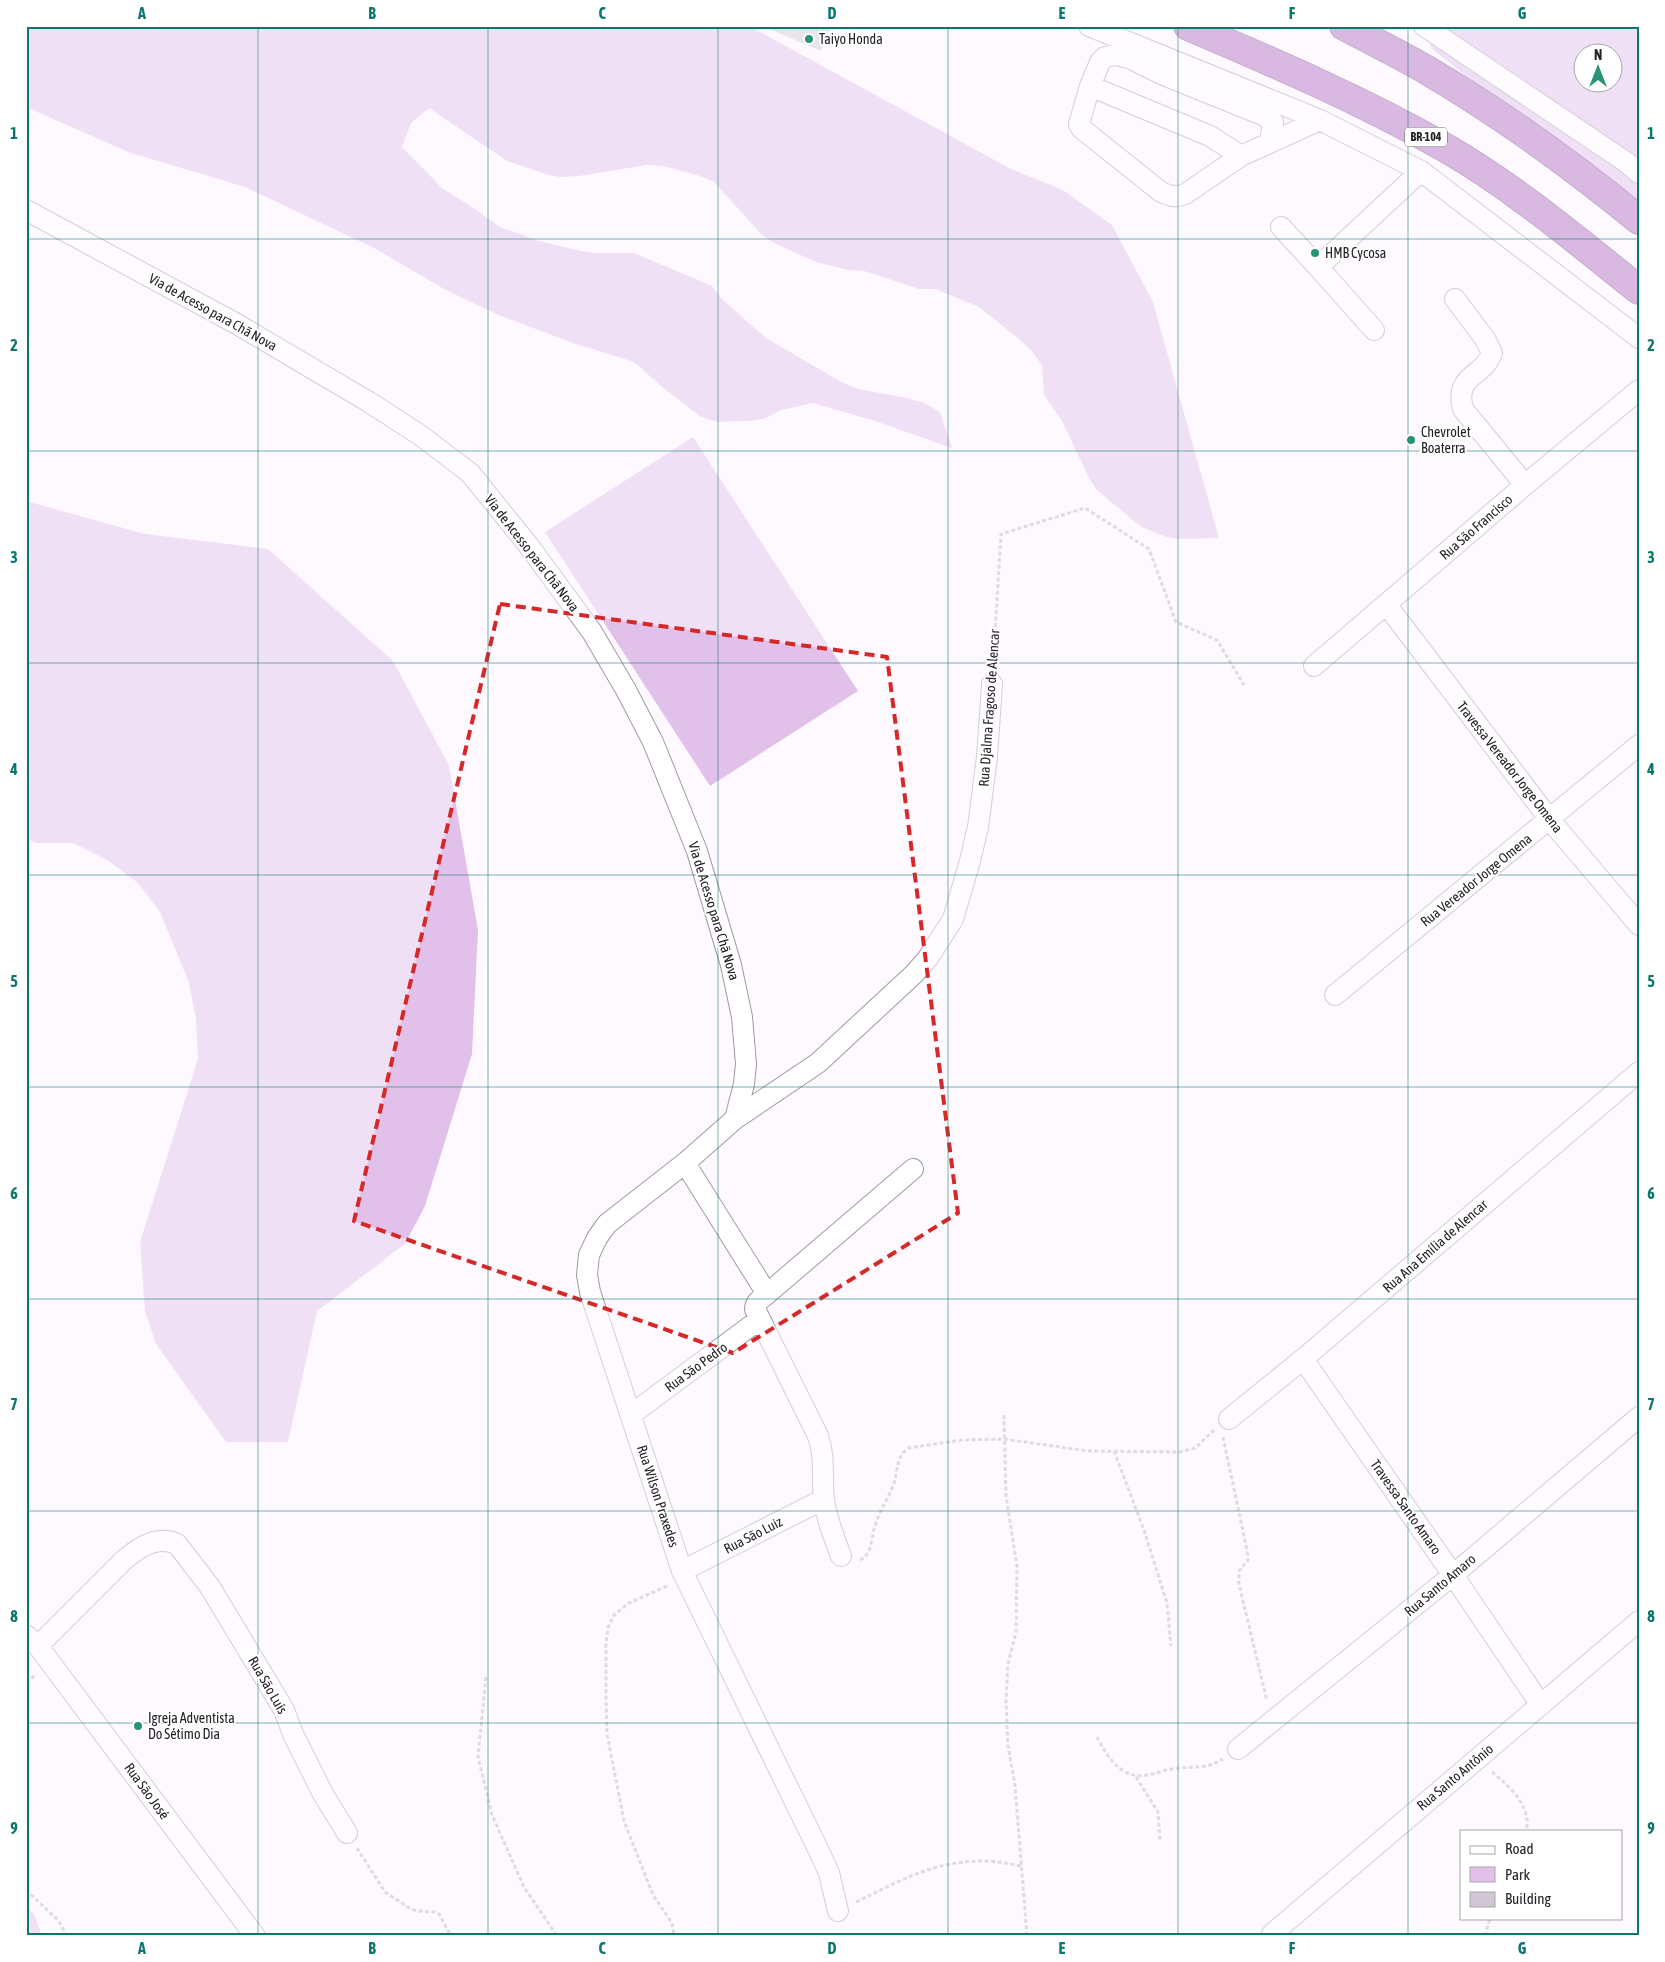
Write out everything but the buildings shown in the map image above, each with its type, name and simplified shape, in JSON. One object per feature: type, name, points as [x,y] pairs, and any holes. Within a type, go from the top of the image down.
[{"type":"highway","name":"BR-104","points":[[1188,26],[1299,73],[1445,148],[1530,204],[1639,290]]},
{"type":"highway","points":[[1344,26],[1425,69],[1500,116],[1603,190],[1639,220]]},
{"type":"street","points":[[1089,26],[1320,120],[1421,171],[1639,338]]},
{"type":"street","points":[[1424,26],[1638,172]]},
{"type":"street","points":[[1270,143],[1273,126],[1270,118],[1122,56],[1105,57],[1100,62],[1090,86],[1079,124],[1082,129],[1168,196],[1176,197],[1185,194],[1241,156],[1270,143],[1320,120]]},
{"type":"street","points":[[1090,86],[1210,136],[1241,156]]},
{"type":"street","points":[[1318,267],[1421,171]]},
{"type":"street","name":"Via de Acesso para Chã Nova","points":[[26,210],[235,323],[369,402],[420,435],[470,473],[529,546],[592,632],[626,690],[653,742],[697,851],[732,965],[742,1017],[746,1064],[744,1084],[735,1119]]},
{"type":"street","points":[[1281,227],[1374,330]]},
{"type":"street","points":[[1455,299],[1485,339],[1492,353],[1488,362],[1466,381],[1462,388],[1463,409],[1525,485]]},
{"type":"street","name":"Rua São Francisco","points":[[1314,666],[1639,390]]},
{"type":"street","name":"Travessa Vereador Jorge Omena","points":[[1386,604],[1550,820],[1639,925]]},
{"type":"street","name":"Rua Djalma Fragoso de Alencar","points":[[735,1119],[818,1063],[914,974],[943,936],[953,919],[978,827],[987,757],[992,684]]},
{"type":"street","name":"Rua Vereador Jorge Omena","points":[[1335,995],[1639,745]]},
{"type":"street","name":"Rua Ana Emília de Alencar","points":[[1225,1421],[1302,1359],[1639,1072]]},
{"type":"street","name":"Rua Wilson Praxedes","points":[[735,1119],[685,1163],[607,1224],[597,1238],[589,1255],[587,1275],[590,1292],[632,1414],[683,1575],[829,1873],[838,1911]]},
{"type":"street","points":[[685,1163],[767,1294]]},
{"type":"street","points":[[841,1556],[831,1529],[824,1499],[823,1451],[818,1436],[757,1315],[755,1305],[913,1170]]},
{"type":"street","name":"Rua São Pedro","points":[[632,1414],[760,1319]]},
{"type":"street","name":"Travessa Santo Amaro","points":[[1302,1359],[1541,1705]]},
{"type":"street","name":"Rua Santo Amaro","points":[[1238,1749],[1453,1575],[1639,1417]]},
{"type":"street","name":"Rua São Luiz","points":[[683,1575],[824,1499]]},
{"type":"street","name":"Rua São Luís","points":[[32,1640],[138,1548],[158,1541],[169,1540],[177,1544],[210,1587],[284,1710],[293,1734],[324,1794],[347,1833]]},
{"type":"street","name":"Rua Santo Antônio","points":[[1272,1934],[1639,1621]]},
{"type":"street","name":"Rua São José","points":[[32,1640],[256,1936]]},
{"type":"path","name":"Rua Djalma Fragoso de Alencar","points":[[992,684],[1001,534],[1085,508],[1149,549],[1176,622],[1218,640],[1244,685]]},
{"type":"path","points":[[1004,1415],[1006,1496],[1017,1566],[1016,1632],[1008,1664],[1006,1701],[1027,1936]]},
{"type":"path","points":[[841,1556],[846,1562],[856,1562],[864,1558],[871,1545],[874,1527],[894,1484],[898,1461],[908,1448],[962,1440],[1004,1439],[1088,1451],[1179,1452],[1195,1448],[1225,1421]]},
{"type":"path","points":[[1225,1421],[1248,1555],[1248,1560],[1239,1571],[1239,1584],[1272,1723]]},
{"type":"path","points":[[1114,1451],[1144,1530],[1166,1603],[1171,1646]]},
{"type":"path","points":[[674,1936],[672,1924],[652,1895],[624,1821],[607,1734],[606,1644],[608,1627],[614,1615],[629,1603],[683,1575]]},
{"type":"path","points":[[486,1677],[478,1756],[492,1815],[524,1887],[557,1936]]},
{"type":"path","points":[[1097,1737],[1114,1764],[1124,1772],[1135,1777],[1158,1812],[1160,1841]]},
{"type":"path","points":[[1135,1777],[1171,1769],[1203,1768],[1216,1764],[1238,1749]]},
{"type":"path","points":[[1476,1759],[1507,1785],[1521,1804],[1528,1824],[1526,1830]]},
{"type":"path","points":[[347,1833],[385,1892],[418,1912],[435,1912],[438,1914],[451,1936]]},
{"type":"path","points":[[838,1911],[898,1881],[942,1864],[986,1861],[1022,1866]]},
{"type":"path","points":[[26,1890],[58,1920],[67,1936]]},
{"type":"path","points":[[1485,1936],[1489,1920]]},
{"type":"highlighted area","points":[[500,604],[887,657],[958,1213],[733,1353],[354,1221]]},
{"type":"green space","points":[[26,26],[749,26],[1011,169],[1063,190],[1112,225],[1153,302],[1219,538],[1178,539],[1166,537],[1135,522],[1097,490],[1090,480],[1062,421],[1044,395],[1042,365],[1031,350],[979,307],[935,289],[919,289],[864,271],[848,270],[816,262],[774,243],[761,234],[714,182],[697,175],[663,166],[647,165],[579,176],[560,177],[545,174],[507,161],[429,108],[411,123],[402,147],[442,188],[500,227],[539,241],[577,250],[594,253],[634,253],[712,286],[722,299],[766,338],[843,383],[858,389],[924,403],[940,412],[952,448],[875,421],[813,403],[781,410],[766,418],[751,421],[717,422],[701,417],[634,362],[573,343],[496,314],[444,289],[374,248],[245,187],[128,152],[26,107]]},
{"type":"green space","points":[[1426,26],[1639,26],[1639,216],[1431,48]]},
{"type":"green space","points":[[693,437],[858,691],[710,786],[545,532]]},
{"type":"green space","points":[[26,501],[145,534],[268,549],[393,661],[449,765],[478,930],[472,1054],[425,1206],[405,1244],[317,1311],[288,1442],[226,1442],[156,1344],[145,1311],[140,1242],[198,1059],[196,1019],[189,983],[160,912],[138,883],[109,861],[73,843],[37,843],[26,839]]},
{"type":"green space","points":[[26,1906],[34,1914],[42,1936],[26,1936]]},
{"type":"place","name":"Taiyo Honda","points":[[809,39]]},
{"type":"place","name":"HMB Cycosa","points":[[1315,253]]},
{"type":"place","name":"Chevrolet Boaterra","points":[[1411,440]]},
{"type":"place","name":"Igreja Adventista Do Sétimo Dia","points":[[138,1726]]}]
